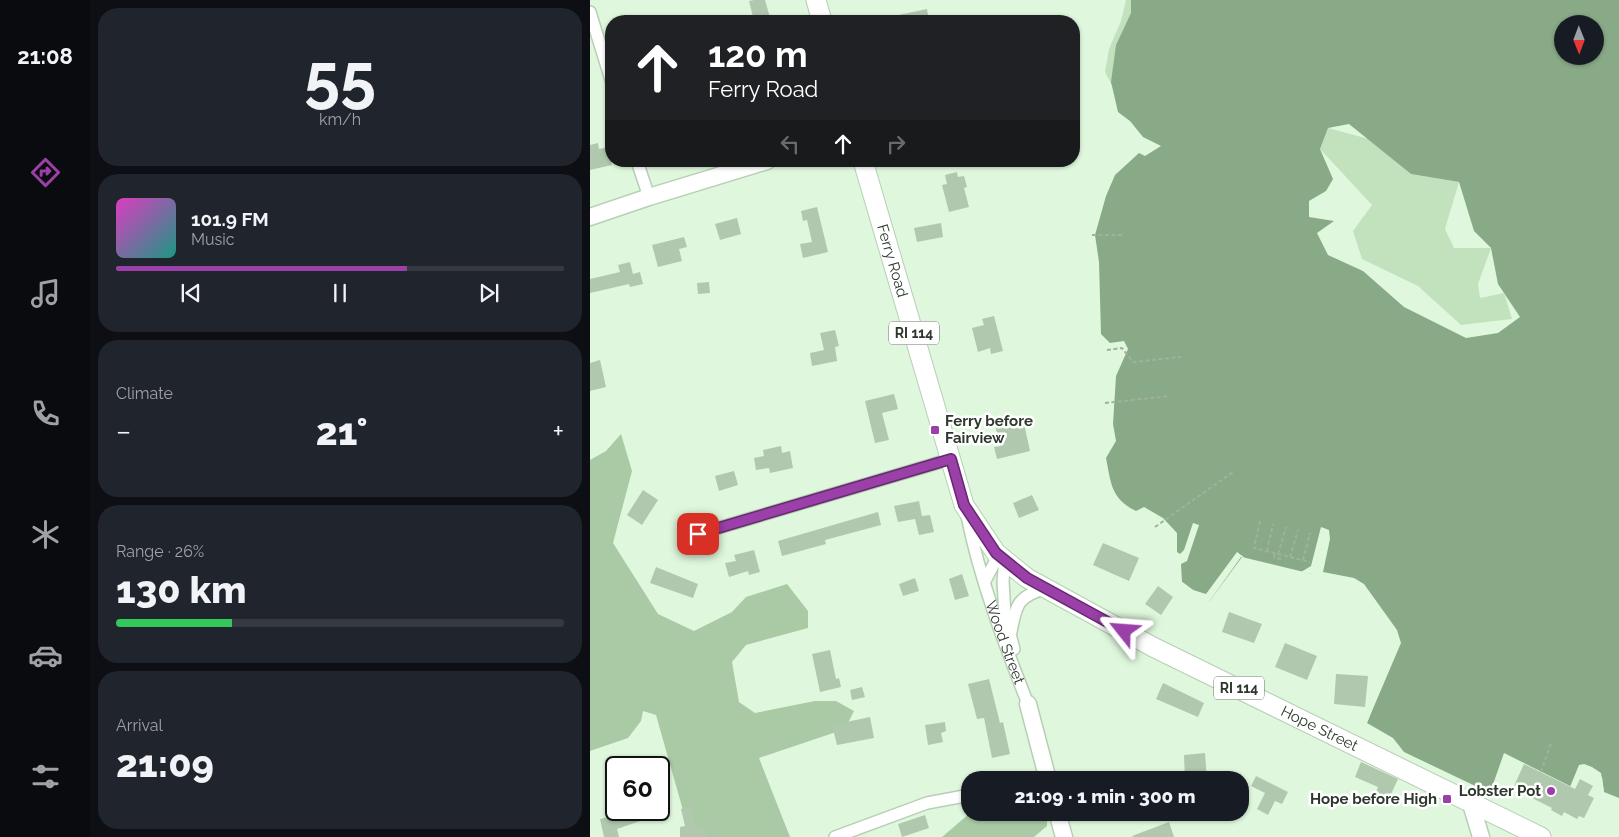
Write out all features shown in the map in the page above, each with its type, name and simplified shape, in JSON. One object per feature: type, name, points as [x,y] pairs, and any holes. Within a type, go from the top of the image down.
[{"type":"main road","points":[[816,0],[820,15]]},
{"type":"main road","name":"Ferry Road","points":[[863,167],[964,505]]},
{"type":"main road","name":"Hope Street","points":[[964,505],[996,553],[1027,578],[1153,647],[1541,837]]},
{"type":"street","points":[[591,17],[605,61]]},
{"type":"street","points":[[639,167],[649,197]]},
{"type":"street","points":[[590,217],[744,167]]},
{"type":"street","points":[[698,534],[951,459]]},
{"type":"street","name":"Wood Street","points":[[964,505],[972,541],[1002,637],[1028,704]]},
{"type":"street","name":"Wood Street","points":[[984,581],[1002,557]]},
{"type":"street","name":"Wood Street","points":[[1002,557],[1005,616],[1043,771]]},
{"type":"street","name":"Wood Street","points":[[1010,636],[1014,614],[1020,603],[1026,595],[1046,588]]},
{"type":"street","points":[[835,837],[928,803],[961,797]]},
{"type":"street","points":[[1471,804],[1481,837]]},
{"type":"street","points":[[1059,821],[1064,837]]},
{"type":"path","points":[[1092,235],[1122,235]]},
{"type":"path","points":[[1108,350],[1122,348],[1133,362],[1181,357]]},
{"type":"path","points":[[1105,402],[1170,396]]},
{"type":"path","points":[[1155,527],[1233,472]]},
{"type":"path","points":[[1260,521],[1254,548],[1310,562]]},
{"type":"path","points":[[1266,551],[1273,524]]},
{"type":"path","points":[[1278,554],[1286,527]]},
{"type":"path","points":[[1290,557],[1298,530]]},
{"type":"path","points":[[1303,560],[1310,533]]},
{"type":"path","points":[[1275,553],[1272,557],[1283,560]]},
{"type":"path","points":[[1541,772],[1552,743]]},
{"type":"shaded area","points":[[1126,0],[1138,0],[1113,87],[1105,72],[1109,49],[1121,21]]},
{"type":"shaded area","points":[[1131,0],[1619,0],[1619,798],[1604,792],[1602,777],[1582,768],[1572,787],[1504,753],[1490,793],[1404,752],[1393,738],[1367,723],[1398,642],[1357,585],[1242,557],[1209,602],[1177,578],[1177,533],[1163,518],[1144,507],[1136,511],[1117,496],[1111,483],[1106,458],[1116,441],[1113,424],[1116,376],[1128,349],[1124,341],[1110,343],[1101,334],[1099,262],[1095,235],[1106,196],[1115,175],[1139,153],[1145,156],[1161,146],[1143,137],[1130,121],[1118,112],[1111,82],[1116,45],[1131,13]],"holes":[[[1349,124],[1411,174],[1459,182],[1474,231],[1491,248],[1498,284],[1520,317],[1498,333],[1466,338],[1404,307],[1363,271],[1328,255],[1317,233],[1334,221],[1309,217],[1309,201],[1326,191],[1333,179],[1320,149],[1328,128]]]},
{"type":"shaded area","points":[[1328,128],[1369,139],[1411,174],[1459,182],[1445,229],[1454,248],[1491,248],[1478,284],[1480,298],[1504,293],[1512,319],[1461,325],[1418,286],[1362,259],[1353,231],[1372,205],[1320,149]]},
{"type":"shaded area","points":[[621,434],[632,471],[613,543],[658,614],[694,631],[732,612],[746,597],[787,584],[808,611],[808,628],[746,645],[732,662],[739,702],[755,713],[815,701],[836,701],[854,711],[845,729],[759,758],[790,837],[692,837],[670,764],[670,756],[668,756],[656,715],[643,711],[641,721],[628,738],[590,751],[590,460],[606,451]]},
{"type":"shaded area","points":[[961,821],[1047,821],[1047,826],[1034,837],[942,837]]},
{"type":"pier","points":[[1193,523],[1199,525],[1187,561],[1181,564],[1182,582],[1193,590],[1206,594],[1237,552],[1245,558],[1241,557],[1209,602],[1206,603],[1180,587],[1174,579],[1174,553],[1180,554],[1184,550]]},
{"type":"pier","points":[[1321,527],[1329,530],[1330,539],[1323,572],[1354,578],[1364,584],[1397,630],[1401,643],[1366,725],[1365,722],[1395,642],[1355,587],[1315,578],[1312,577],[1312,574],[1301,572],[1311,566]]},
{"type":"pier","points":[[1584,764],[1601,773],[1604,792],[1601,790],[1600,779],[1584,771],[1574,789],[1570,787],[1579,765]]},
{"type":"building","points":[[765,0],[769,15],[752,15],[749,1]]},
{"type":"building","points":[[927,9],[928,15],[898,15]]},
{"type":"building","points":[[598,143],[599,149],[605,148],[605,167],[590,170],[590,145]]},
{"type":"building","points":[[957,172],[958,177],[964,176],[967,187],[964,188],[969,207],[949,212],[942,185],[947,184],[945,175]]},
{"type":"building","points":[[817,207],[828,252],[803,258],[800,244],[812,242],[807,220],[803,221],[801,211]]},
{"type":"building","points":[[737,218],[741,234],[720,240],[715,224]]},
{"type":"building","points":[[941,223],[943,237],[917,242],[914,228]]},
{"type":"building","points":[[684,237],[687,247],[679,249],[682,261],[658,267],[652,245]]},
{"type":"building","points":[[630,262],[633,274],[640,272],[643,284],[630,287],[629,284],[590,293],[590,279],[620,272],[618,265]]},
{"type":"building","points":[[709,282],[710,293],[698,294],[697,283]]},
{"type":"building","points":[[994,316],[1003,351],[991,354],[990,348],[978,352],[972,328],[984,325],[982,319]]},
{"type":"building","points":[[835,330],[839,346],[835,347],[837,361],[812,366],[810,353],[824,350],[820,333]]},
{"type":"building","points":[[600,360],[606,387],[590,391],[590,363]]},
{"type":"building","points":[[894,394],[898,409],[882,413],[889,440],[875,443],[865,401]]},
{"type":"building","points":[[1023,419],[1030,451],[997,459],[994,447],[1000,446],[995,425]]},
{"type":"building","points":[[781,446],[782,453],[790,451],[793,468],[770,473],[769,468],[756,470],[754,458],[764,456],[763,450]]},
{"type":"building","points":[[734,471],[738,485],[719,491],[715,476]]},
{"type":"building","points":[[643,490],[658,500],[642,525],[627,515]]},
{"type":"building","points":[[1032,495],[1039,510],[1019,518],[1013,503]]},
{"type":"building","points":[[919,501],[922,516],[930,515],[934,532],[919,535],[915,519],[898,522],[894,506]]},
{"type":"building","points":[[878,512],[881,525],[825,540],[826,544],[782,556],[778,541]]},
{"type":"building","points":[[1103,543],[1139,558],[1129,581],[1093,565]]},
{"type":"building","points":[[754,550],[760,572],[749,575],[748,571],[729,577],[725,563],[736,561],[734,555]]},
{"type":"building","points":[[656,567],[698,584],[693,598],[650,583]]},
{"type":"building","points":[[962,574],[969,596],[955,600],[949,579]]},
{"type":"building","points":[[915,578],[919,591],[903,596],[899,584]]},
{"type":"building","points":[[1158,586],[1173,597],[1161,615],[1145,604]]},
{"type":"building","points":[[1229,612],[1262,624],[1254,643],[1222,632]]},
{"type":"building","points":[[1285,643],[1317,656],[1307,680],[1275,667]]},
{"type":"building","points":[[830,650],[836,679],[839,678],[841,687],[820,692],[812,654]]},
{"type":"building","points":[[1336,674],[1368,676],[1365,707],[1334,704]]},
{"type":"building","points":[[989,679],[1000,723],[1003,722],[1010,754],[992,758],[984,718],[977,719],[968,684]]},
{"type":"building","points":[[1163,683],[1204,703],[1198,717],[1156,699]]},
{"type":"building","points":[[862,687],[865,697],[852,700],[850,690]]},
{"type":"building","points":[[870,717],[874,738],[837,745],[832,725]]},
{"type":"building","points":[[945,722],[946,731],[941,733],[943,742],[928,745],[925,725]]},
{"type":"building","points":[[1205,753],[1206,771],[1185,771],[1184,755]]},
{"type":"building","points":[[1361,762],[1398,779],[1387,803],[1374,798],[1378,787],[1355,777]]},
{"type":"building","name":"Lobster Pot","points":[[1524,764],[1575,789],[1580,779],[1593,786],[1588,795],[1594,798],[1584,818],[1579,816],[1577,819],[1564,812],[1562,816],[1514,786]]},
{"type":"building","points":[[1256,776],[1288,792],[1282,804],[1275,801],[1268,815],[1257,809],[1265,793],[1251,786]]},
{"type":"building","points":[[691,806],[696,830],[705,827],[708,837],[680,837],[680,827],[685,826],[681,809]]},
{"type":"building","points":[[925,815],[929,828],[902,837],[898,824]]},
{"type":"building","points":[[605,818],[605,821],[640,821],[617,829],[619,837],[604,837],[600,819]]},
{"type":"building","points":[[1169,822],[1174,837],[1132,836]]},
{"type":"place","name":"Ferry before Fairview","points":[[935,430]]},
{"type":"place","name":"Lobster Pot","points":[[1551,791]]},
{"type":"place","name":"Hope before High","points":[[1447,799]]},
{"type":"route","points":[[698,534],[951,459],[964,505],[996,553],[1027,578],[1124,631]]}]
